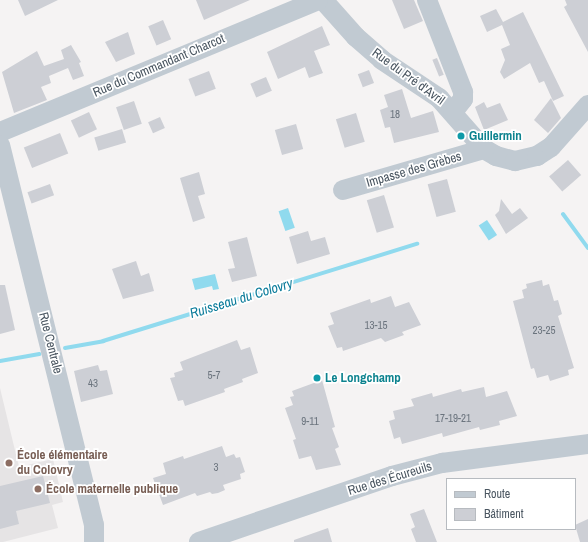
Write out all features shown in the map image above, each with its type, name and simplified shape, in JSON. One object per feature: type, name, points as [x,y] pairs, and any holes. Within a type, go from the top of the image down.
[{"type":"street","name":"Rue du Commandant Charcot","points":[[0,132],[318,0]]},
{"type":"street","name":"Rue du Pré d'Avril","points":[[323,0],[336,17],[382,60],[434,94],[453,112],[484,149],[496,156],[515,161],[537,156],[551,146],[588,105]]},
{"type":"street","points":[[426,0],[463,92],[463,99],[453,112]]},
{"type":"street","name":"Rue Centrale","points":[[0,145],[93,518],[94,542]]},
{"type":"street","name":"Impasse des Grèbes","points":[[343,190],[484,149]]},
{"type":"street","name":"Rue des Écureuils","points":[[199,542],[392,476],[442,463],[588,444]]},
{"type":"shaded area","name":"École élémentaire du Colovry","points":[[0,388],[19,467],[53,459],[63,502],[52,505],[58,528],[3,542],[0,542]]},
{"type":"water","points":[[288,208],[295,228],[285,231],[279,211]]},
{"type":"water","points":[[487,220],[497,235],[489,241],[479,226]]},
{"type":"water","points":[[215,274],[219,289],[213,290],[212,286],[195,290],[192,279]]},
{"type":"building","points":[[18,0],[58,0],[25,16]]},
{"type":"building","points":[[196,0],[250,0],[204,20]]},
{"type":"building","points":[[392,0],[414,0],[423,21],[404,29]]},
{"type":"building","points":[[565,0],[588,0],[588,52],[564,7],[567,5]]},
{"type":"building","points":[[496,9],[503,22],[523,12],[564,96],[553,101],[544,81],[539,83],[530,63],[504,79],[500,72],[505,60],[501,49],[510,45],[502,25],[487,32],[480,16]]},
{"type":"building","points":[[163,20],[171,39],[156,46],[148,26]]},
{"type":"building","points":[[322,26],[330,45],[314,51],[323,73],[309,78],[305,67],[278,79],[267,52]]},
{"type":"building","points":[[128,32],[135,54],[116,62],[105,42]]},
{"type":"building","points":[[71,45],[81,62],[79,63],[84,76],[73,80],[68,68],[49,76],[51,83],[41,87],[47,100],[14,113],[2,72],[37,51],[44,66],[64,59],[61,50]]},
{"type":"building","points":[[437,58],[444,75],[439,77],[432,60]]},
{"type":"building","points":[[369,70],[374,83],[363,87],[358,74]]},
{"type":"building","points":[[209,71],[216,89],[195,97],[188,79]]},
{"type":"building","points":[[266,77],[272,91],[256,97],[250,84]]},
{"type":"building","points":[[402,89],[411,118],[433,111],[439,132],[394,143],[390,127],[385,128],[380,110],[388,107],[384,95]]},
{"type":"building","points":[[551,98],[561,118],[548,133],[534,120]]},
{"type":"building","points":[[134,101],[142,124],[124,130],[116,107]]},
{"type":"building","points":[[484,102],[487,108],[500,103],[508,120],[484,130],[475,107]]},
{"type":"building","points":[[89,112],[97,129],[79,138],[71,120]]},
{"type":"building","points":[[356,113],[365,142],[345,148],[336,119]]},
{"type":"building","points":[[160,117],[165,128],[153,133],[148,122]]},
{"type":"building","points":[[296,124],[303,149],[282,155],[275,130]]},
{"type":"building","points":[[122,129],[126,142],[98,151],[94,137]]},
{"type":"building","points":[[60,133],[68,153],[32,168],[24,148]]},
{"type":"building","points":[[568,160],[581,175],[562,191],[549,176]]},
{"type":"building","points":[[199,172],[205,194],[198,196],[205,218],[193,222],[180,178]]},
{"type":"building","points":[[447,179],[456,212],[436,217],[428,184]]},
{"type":"building","points":[[50,184],[54,195],[32,203],[27,192]]},
{"type":"building","points":[[384,195],[394,228],[377,233],[367,200]]},
{"type":"building","points":[[501,199],[512,214],[520,208],[528,218],[506,234],[495,215],[499,211]]},
{"type":"building","points":[[308,231],[311,241],[325,237],[330,254],[297,264],[289,237]]},
{"type":"building","points":[[247,237],[257,276],[232,282],[228,269],[235,268],[228,242]]},
{"type":"building","points":[[136,261],[141,276],[149,273],[154,291],[123,299],[112,269]]},
{"type":"building","points":[[542,280],[543,286],[549,284],[554,301],[558,300],[562,314],[558,316],[574,368],[568,370],[569,375],[550,381],[548,375],[537,378],[534,368],[531,369],[513,301],[524,298],[522,290],[527,288],[526,284]]},
{"type":"building","points":[[0,285],[5,285],[15,330],[0,334]]},
{"type":"building","points":[[391,296],[395,307],[409,302],[421,325],[402,332],[404,335],[385,342],[381,338],[343,351],[342,347],[337,348],[328,326],[334,324],[330,313],[370,299],[371,303]]},
{"type":"building","points":[[237,340],[241,350],[250,347],[258,373],[242,379],[243,382],[224,389],[225,392],[185,406],[183,400],[178,401],[170,378],[175,377],[174,373],[183,370],[180,362]]},
{"type":"building","points":[[98,365],[100,371],[107,370],[113,394],[81,402],[74,371]]},
{"type":"building","points":[[322,380],[335,427],[332,428],[339,447],[335,449],[341,465],[316,470],[311,456],[299,459],[293,440],[296,439],[285,408],[293,405],[290,397],[294,396],[292,391]]},
{"type":"building","points":[[484,387],[486,397],[507,391],[517,416],[499,421],[500,425],[480,430],[479,427],[443,437],[442,433],[402,444],[400,437],[394,439],[389,421],[395,419],[393,411],[414,406],[411,399],[432,393],[433,397],[461,389],[462,392]]},
{"type":"building","points":[[222,446],[226,457],[234,454],[236,458],[240,457],[245,472],[240,474],[241,479],[223,485],[225,490],[218,493],[212,494],[210,492],[197,496],[195,493],[163,505],[153,478],[166,474],[163,463],[183,456],[184,459]]},
{"type":"building","points":[[43,476],[50,503],[16,511],[19,524],[0,529],[0,486]]},
{"type":"building","points":[[424,509],[437,542],[416,542],[411,529],[415,527],[410,514]]},
{"type":"building","points":[[588,519],[588,542],[580,542],[576,525]]},
{"type":"building","points":[[328,528],[332,542],[294,542],[294,540]]},
{"type":"waterway","points":[[563,214],[588,248]]},
{"type":"waterway","name":"Ruisseau du Colovry","points":[[65,348],[103,341],[417,244]]},
{"type":"waterway","name":"Ruisseau du Colovry","points":[[0,361],[39,354]]},
{"type":"place","name":"Guillermin","points":[[461,136]]},
{"type":"place","name":"Le Longchamp","points":[[317,378]]},
{"type":"place","name":"École élémentaire du Colovry","points":[[9,463]]},
{"type":"place","name":"École maternelle publique","points":[[38,489]]}]
